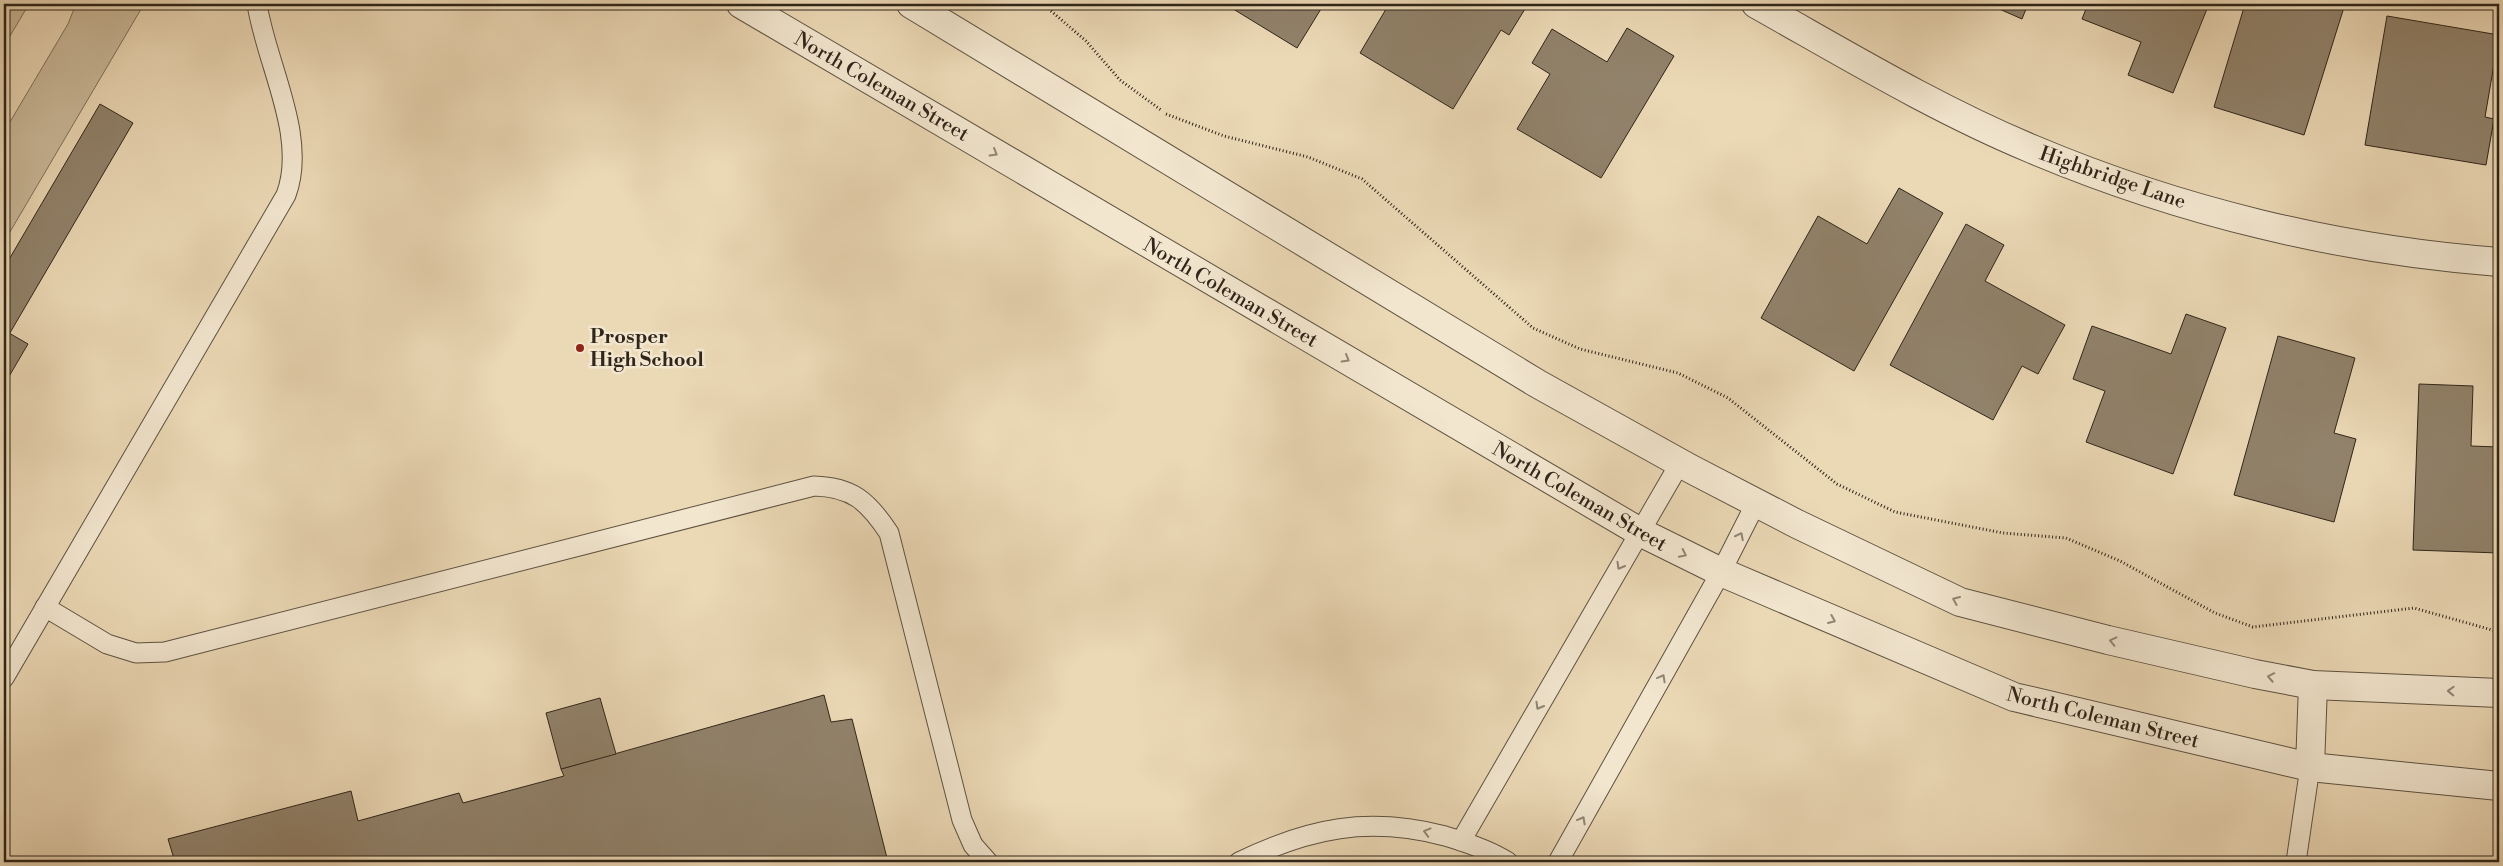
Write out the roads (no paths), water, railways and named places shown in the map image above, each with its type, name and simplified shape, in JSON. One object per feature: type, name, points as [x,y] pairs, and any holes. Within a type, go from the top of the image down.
[{"type":"street","name":"North Coleman Street","points":[[741,4],[1640,532],[1721,572],[2014,697],[2310,767],[2499,786]]},
{"type":"street","points":[[911,4],[1538,384],[1756,503],[1960,602],[2108,640],[2313,685],[2499,693]]},
{"type":"street","name":"Highbridge Lane","points":[[1756,4],[1914,93],[2031,149],[2140,190],[2246,221],[2368,246],[2499,262]]},
{"type":"street","points":[[2310,767],[2313,685]]},
{"type":"lane","points":[[4,678],[286,195],[292,179],[291,136],[257,4]]},
{"type":"lane","points":[[1461,841],[1680,463]]},
{"type":"lane","points":[[46,607],[107,644],[136,653],[165,652],[814,486],[838,487],[859,498],[877,515],[888,532],[962,820],[973,845],[988,862]]},
{"type":"lane","points":[[1558,862],[1721,572],[1756,503]]},
{"type":"lane","points":[[2296,862],[2310,767]]},
{"type":"lane","points":[[1239,862],[1276,844],[1300,837],[1322,831],[1369,826],[1416,829],[1461,841],[1508,862]]},
{"type":"place","name":"Prosper High School","points":[[580,348]]}]
